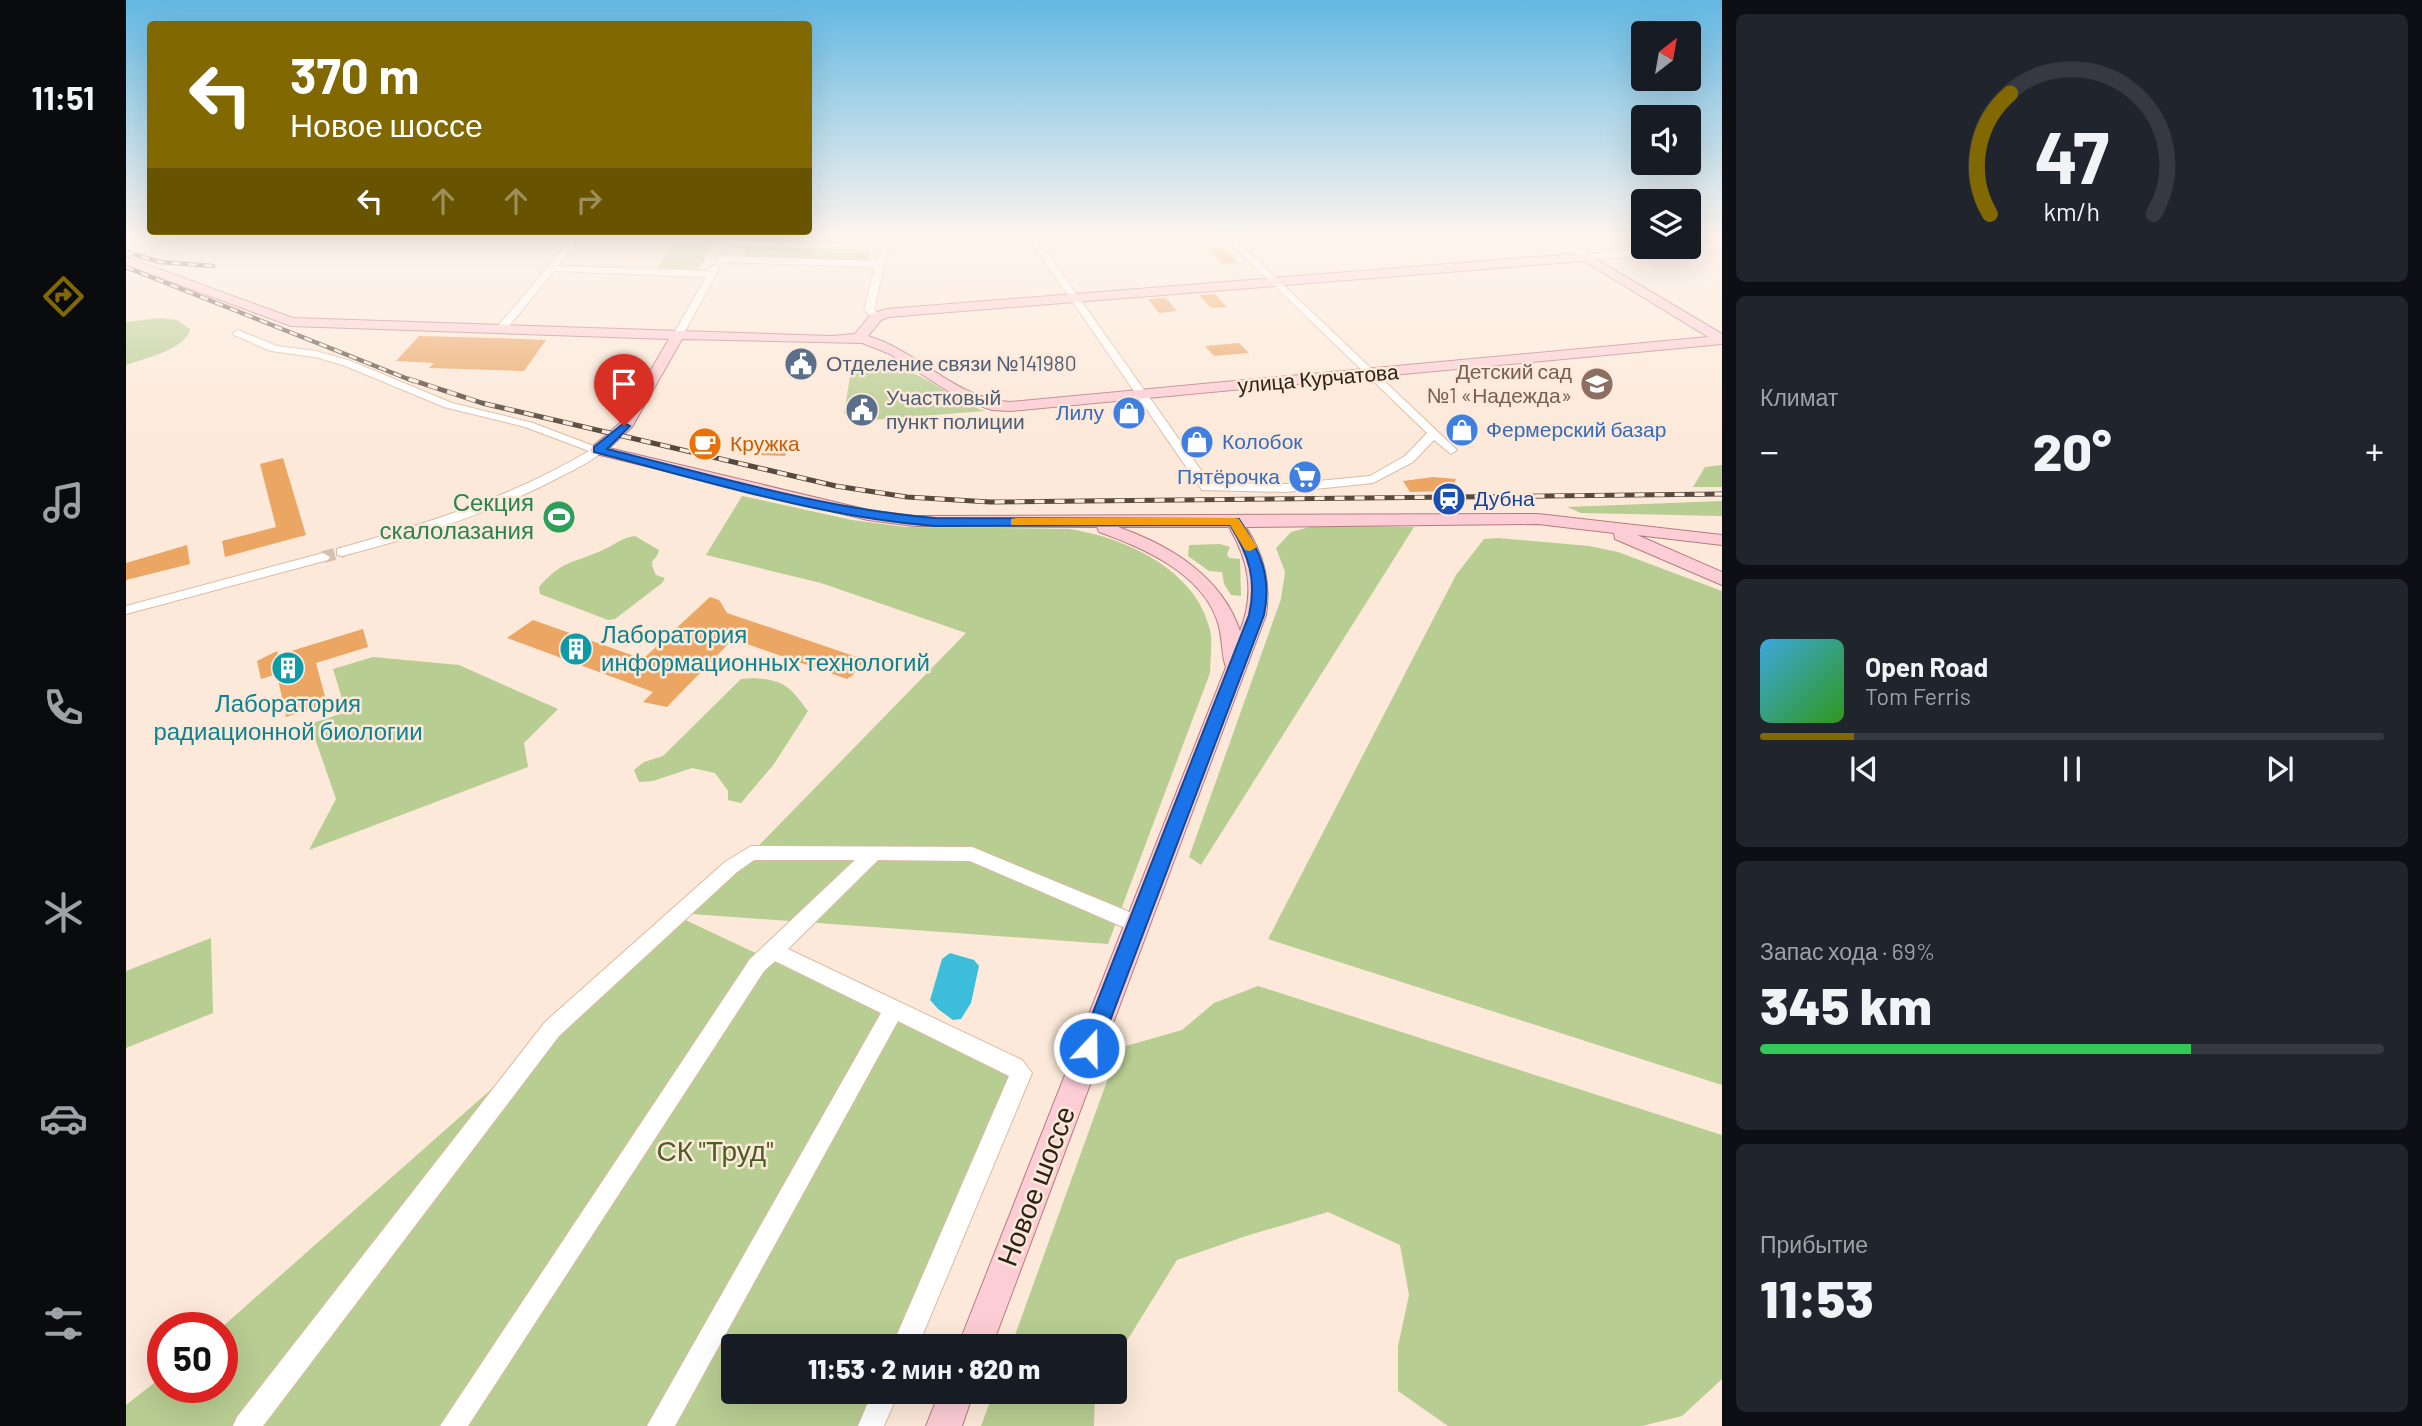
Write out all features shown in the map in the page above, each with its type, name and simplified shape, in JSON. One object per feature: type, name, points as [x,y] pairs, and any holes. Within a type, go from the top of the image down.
[{"type":"main road","points":[[241,304],[291,322],[831,340],[859,338],[876,317],[899,312],[1005,304]]},
{"type":"main road","points":[[1662,304],[1722,340]]},
{"type":"main road","points":[[598,450],[635,412],[678,335]]},
{"type":"main road","name":"улица Курчатова","points":[[859,338],[873,341],[971,399],[997,406],[1143,396],[1722,340]]},
{"type":"main road","name":"Новое шоссе","points":[[598,450],[763,491],[893,519],[935,522],[1235,522],[1254,552],[1261,588],[1256,615],[980,1334]]},
{"type":"main road","points":[[1235,522],[1538,519],[1722,540]]},
{"type":"main road","points":[[1254,552],[1256,543],[1264,532],[1294,520]]},
{"type":"main road","name":"Новое шоссе","points":[[1079,522],[1139,541],[1192,575],[1223,611],[1235,647],[1234,673]]},
{"type":"main road","points":[[1134,522],[1130,526],[1130,533],[1139,541]]},
{"type":"main road","points":[[1582,523],[1630,538],[1722,579]]},
{"type":"main road","points":[[1699,537],[1681,541],[1680,551],[1722,579]]},
{"type":"main road","points":[[1223,611],[1245,619],[1256,615]]},
{"type":"main road","points":[[944,1426],[952,1404]]},
{"type":"street","points":[[501,329],[522,304]]},
{"type":"street","points":[[678,335],[696,304]]},
{"type":"street","points":[[871,304],[869,310],[876,317]]},
{"type":"street","points":[[1078,304],[1206,487],[1286,488],[1373,479],[1409,459],[1434,433]]},
{"type":"street","points":[[1299,304],[1451,450]]},
{"type":"street","points":[[238,333],[275,349],[316,354],[347,363],[448,405],[529,425],[598,450]]},
{"type":"street","points":[[342,552],[511,498],[550,480],[598,450]]},
{"type":"street","points":[[126,610],[323,557]]},
{"type":"street","points":[[246,1426],[552,1029],[731,867],[751,853],[972,854],[1137,923]]},
{"type":"street","points":[[453,1426],[757,965],[874,853]]},
{"type":"street","points":[[773,951],[1015,1067],[1021,1073],[910,1334]]},
{"type":"street","points":[[660,1426],[895,1008]]},
{"type":"street","points":[[871,1426],[880,1404]]},
{"type":"green space","points":[[160,318],[177,320],[190,329],[187,336],[173,348],[126,365],[126,322]]},
{"type":"green space","points":[[899,369],[920,376],[985,411],[859,421],[844,414],[851,370]]},
{"type":"green space","points":[[1722,465],[1722,487],[1693,487],[1705,467]]},
{"type":"green space","points":[[742,496],[852,520],[906,527],[1069,529],[1090,533],[1134,548],[1174,573],[1190,590],[1202,608],[1210,630],[1210,673],[1108,944],[692,914],[966,633],[821,583],[706,555]]},
{"type":"green space","points":[[1722,501],[1722,516],[1581,513],[1567,507]]},
{"type":"green space","points":[[1317,525],[1414,527],[1201,865],[1189,857],[1281,599],[1285,572],[1276,548],[1291,532]]},
{"type":"green space","points":[[635,536],[659,550],[652,565],[656,575],[665,578],[615,619],[608,620],[540,594],[539,587],[563,566]]},
{"type":"green space","points":[[1484,539],[1589,546],[1618,552],[1722,591],[1722,1085],[1268,939],[1456,575]]},
{"type":"green space","points":[[1220,544],[1230,547],[1227,554],[1229,558],[1240,559],[1241,596],[1231,595],[1224,584],[1222,572],[1209,571],[1188,556],[1189,545]]},
{"type":"green space","points":[[373,657],[459,665],[558,709],[524,743],[528,767],[309,850],[336,799],[310,724],[346,712],[333,669]]},
{"type":"green space","points":[[754,678],[786,686],[808,711],[774,764],[741,803],[728,800],[728,791],[715,773],[692,768],[653,781],[639,782],[634,770],[644,762],[663,756],[741,679]]},
{"type":"green space","name":"СК \"Труд\"","points":[[679,917],[1028,1081],[922,1334],[721,1334],[721,1404],[892,1404],[883,1426],[126,1426],[126,1405],[147,1389],[147,1403],[238,1403],[238,1313],[555,1033]]},
{"type":"green space","points":[[211,938],[213,1013],[126,1048],[126,971]]},
{"type":"green space","points":[[1258,986],[1722,1135],[1722,1379],[1682,1416],[1642,1426],[1448,1426],[1398,1391],[1398,1346],[1409,1295],[1400,1245],[1328,1212],[1177,1260],[1127,1341],[1127,1334],[1015,1334],[1119,1048],[1182,1030],[1214,1003]]},
{"type":"green space","points":[[989,1404],[1095,1404],[1094,1426],[981,1426]]},
{"type":"water","points":[[950,953],[974,960],[979,966],[971,1003],[961,1019],[953,1020],[930,1000],[942,959]]},
{"type":"building","points":[[1152,304],[1171,304],[1177,311],[1159,313]]},
{"type":"building","points":[[1207,304],[1224,304],[1227,307],[1211,308]]},
{"type":"building","points":[[419,336],[546,340],[524,371],[429,368],[434,363],[396,361]]},
{"type":"building","points":[[1239,343],[1249,353],[1214,356],[1205,346]]},
{"type":"building","name":"Фермерский базар","points":[[1465,423],[1477,434],[1458,436],[1446,425]]},
{"type":"building","points":[[769,438],[792,439],[785,456],[761,455]]},
{"type":"building","points":[[283,458],[306,535],[225,557],[222,541],[276,527],[260,464]]},
{"type":"building","name":"Дубна","points":[[1433,477],[1456,479],[1451,491],[1410,492],[1403,481]]},
{"type":"building","points":[[187,545],[190,564],[126,580],[126,563]]},
{"type":"building","name":"Лаборатория информационных технологий","points":[[710,597],[719,600],[727,613],[857,657],[867,657],[847,679],[733,639],[667,707],[643,702],[653,692],[507,638],[533,620],[643,659]]},
{"type":"building","name":"Лаборатория радиационной биологии","points":[[363,629],[368,647],[316,663],[327,704],[286,717],[277,674],[261,679],[257,661],[277,651],[278,655]]},
{"type":"tunnel","points":[[323,557],[342,552]]},
{"type":"railway","points":[[218,304],[413,381]]},
{"type":"railway","points":[[409,379],[482,403],[836,486],[907,497],[990,502],[1722,494]]},
{"type":"slow traffic","points":[[1016,522],[1235,522],[1250,547]]},
{"type":"place","name":"Отделение связи №141980","points":[[801,364]]},
{"type":"place","name":"Детский сад №1 «Надежда»","points":[[1597,384]]},
{"type":"place","name":"Участковый пункт полиции","points":[[862,410]]},
{"type":"place","name":"Лилу","points":[[1129,413]]},
{"type":"place","name":"Фермерский базар","points":[[1462,430]]},
{"type":"place","name":"Колобок","points":[[1197,442]]},
{"type":"place","name":"Кружка","points":[[705,444]]},
{"type":"place","name":"Пятёрочка","points":[[1305,477]]},
{"type":"place","name":"Дубна","points":[[1449,499]]},
{"type":"place","name":"Секция скалолазания","points":[[559,517]]},
{"type":"place","name":"Лаборатория информационных технологий","points":[[576,649]]},
{"type":"place","name":"Лаборатория радиационной биологии","points":[[288,668]]},
{"type":"route","points":[[624,426],[598,450],[763,491],[893,519],[935,522],[1235,522],[1254,552],[1261,597],[1089,1048]]}]
